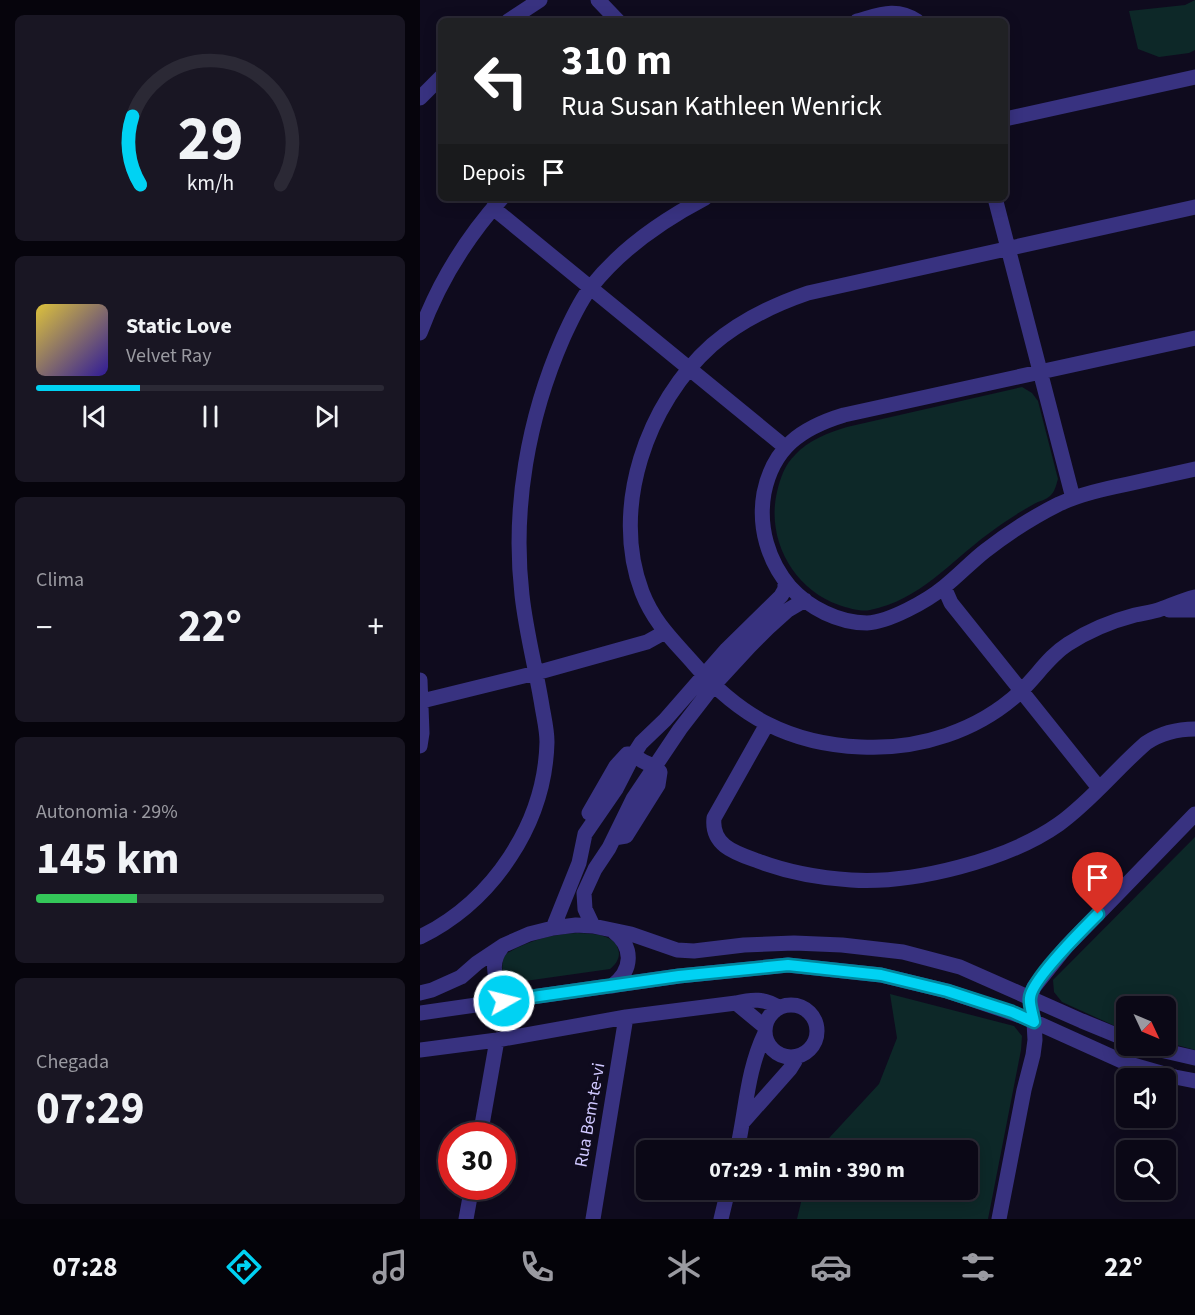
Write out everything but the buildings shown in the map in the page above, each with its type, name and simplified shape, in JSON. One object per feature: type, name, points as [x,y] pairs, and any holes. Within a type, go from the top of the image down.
[{"type":"street","points":[[513,18],[540,0]]},
{"type":"street","points":[[598,0],[615,18]]},
{"type":"street","points":[[868,18],[892,12],[911,18]]},
{"type":"street","points":[[1008,118],[1195,77]]},
{"type":"street","points":[[420,99],[438,80]]},
{"type":"street","points":[[420,937],[457,914],[484,890],[507,862],[526,830],[543,776],[547,739],[525,619],[519,537],[523,483],[532,430],[547,379],[578,307],[590,287],[647,234],[700,201]]},
{"type":"street","points":[[996,201],[1073,498]]},
{"type":"street","points":[[420,333],[455,262],[498,203],[590,287],[785,447]]},
{"type":"street","points":[[1195,207],[808,293],[769,308],[711,346],[689,369],[666,400],[650,433],[638,467],[632,506],[632,546],[638,580],[649,607],[664,632],[728,699],[749,715],[805,738],[844,746],[903,745],[942,736],[978,722],[995,712],[1021,691],[1055,654],[1066,645],[1092,631],[1134,615],[1160,610],[1195,610]]},
{"type":"street","points":[[1195,338],[837,417],[817,425],[785,447],[767,482],[763,520],[767,546],[785,581],[805,600],[829,614],[855,622],[869,623],[902,612],[917,604],[944,587],[1004,537],[1040,514],[1073,498],[1195,469]]},
{"type":"street","points":[[593,926],[585,909],[584,893],[633,799],[697,707],[727,649],[781,596],[785,589],[785,581]]},
{"type":"street","points":[[944,587],[951,603],[1099,788]]},
{"type":"street","points":[[1160,610],[1195,597]]},
{"type":"street","points":[[553,928],[576,872],[585,834],[616,789],[641,743],[788,610],[805,600]]},
{"type":"street","points":[[422,701],[536,673],[647,642],[664,632]]},
{"type":"street","points":[[420,680],[422,701],[420,746]]},
{"type":"street","points":[[767,724],[714,818],[714,831],[728,848],[771,866],[798,873],[852,880],[922,875],[971,864],[1011,850],[1041,836],[1082,806],[1138,750],[1154,738],[1174,730],[1195,729]]},
{"type":"street","points":[[634,754],[641,762],[655,766]]},
{"type":"street","points":[[999,1219],[1033,1054],[1035,1040],[1030,998],[1034,987],[1066,947],[1195,814]]},
{"type":"street","points":[[590,827],[598,825],[606,827],[614,838]]},
{"type":"street","points":[[420,993],[460,977],[504,945],[529,934],[576,925],[593,926],[631,934],[677,950],[694,951],[794,942],[903,952],[960,967],[1116,1035]]},
{"type":"street","points":[[612,986],[623,975],[628,961],[628,953],[623,940],[613,931]]},
{"type":"street","points":[[504,945],[496,956],[494,975],[505,992],[525,998]]},
{"type":"street","points":[[420,1012],[679,976],[788,965],[881,975],[947,991],[1012,1012],[1126,1064],[1195,1081]]},
{"type":"street","points":[[420,1050],[497,1040],[626,1017],[751,1000],[765,1000],[779,1008]]},
{"type":"street","points":[[736,1003],[765,1030],[771,1049],[787,1058],[803,1055],[810,1050],[815,1043],[817,1027],[810,1012],[795,1005],[779,1008],[767,1019],[765,1030],[757,1048],[751,1072],[739,1140]]},
{"type":"street","name":"Rua Bem-te-vi","points":[[593,1219],[626,1017]]},
{"type":"street","points":[[482,1122],[497,1040]]},
{"type":"street","points":[[1176,1054],[1195,1058]]},
{"type":"street","points":[[743,1122],[790,1069],[795,1057]]},
{"type":"street","points":[[466,1219],[469,1200]]},
{"type":"street","points":[[722,1219],[726,1200]]},
{"type":"green space","points":[[1195,0],[1195,50],[1159,57],[1138,49],[1129,11],[1185,5]]},
{"type":"green space","points":[[1022,387],[1032,393],[1038,401],[1058,479],[1052,494],[999,526],[934,579],[888,605],[863,610],[839,605],[808,587],[796,575],[780,544],[775,510],[783,472],[791,459],[806,445],[847,427]]},
{"type":"green space","points":[[1195,837],[1195,1050],[1176,1045],[1176,996],[1116,996],[1116,1026],[1062,1002],[1054,992],[1053,980]]},
{"type":"green space","points":[[578,933],[603,936],[614,942],[619,953],[614,966],[610,969],[518,982],[508,979],[503,973],[504,955],[513,950],[540,939]]},
{"type":"green space","points":[[890,994],[1014,1026],[1022,1036],[988,1219],[797,1219],[802,1200],[978,1200],[978,1140],[827,1140],[879,1084],[897,1038]]},
{"type":"route","points":[[504,1001],[679,976],[788,965],[881,975],[947,991],[1012,1012],[1034,1022],[1030,998],[1034,987],[1066,947],[1098,914]]}]
